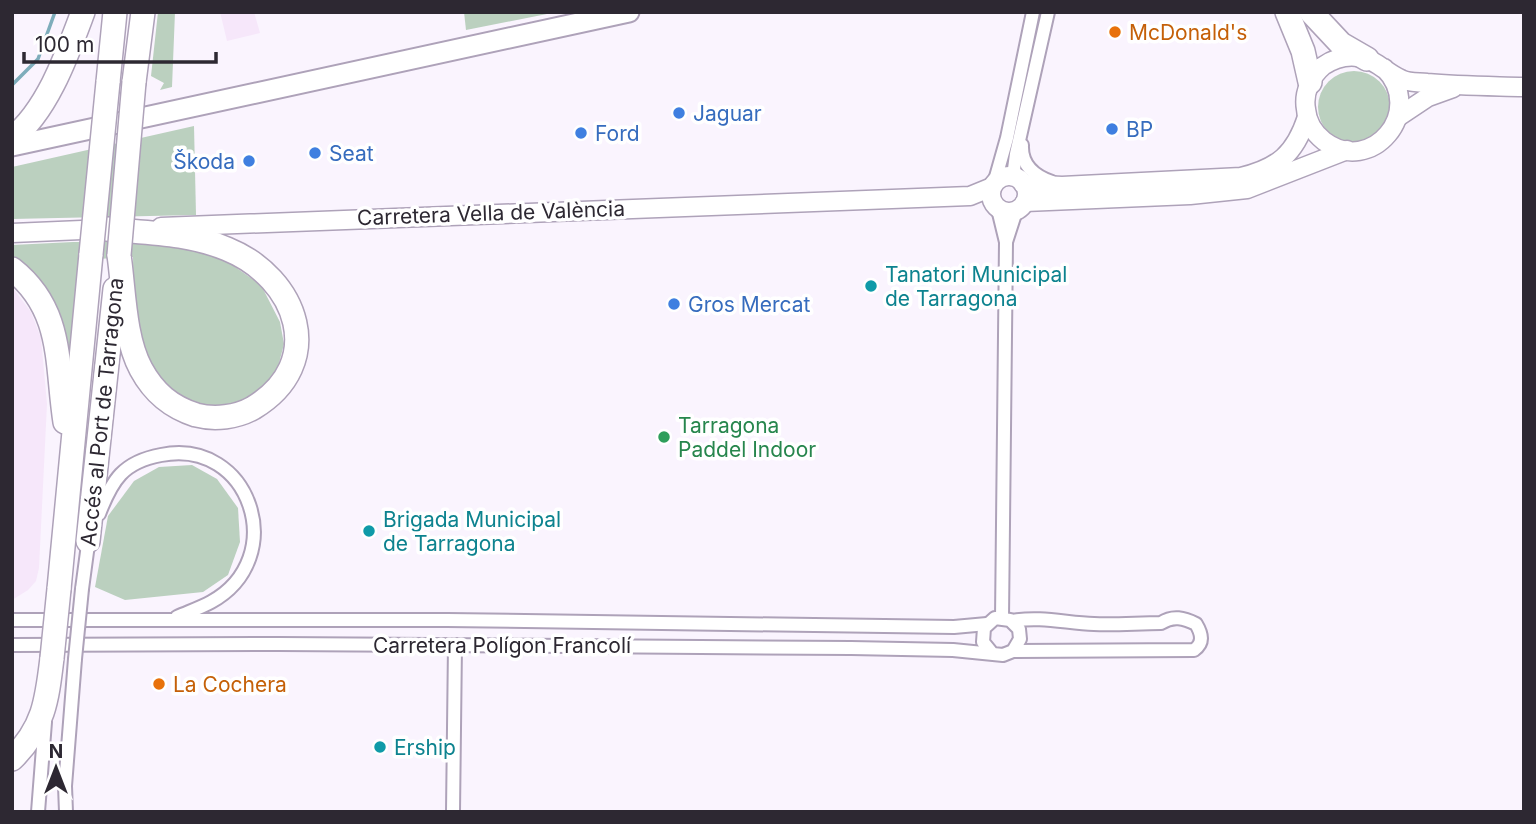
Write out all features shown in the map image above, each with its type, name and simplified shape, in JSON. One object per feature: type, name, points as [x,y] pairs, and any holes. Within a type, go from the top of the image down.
[{"type":"highway","points":[[12,138],[25,128],[38,112],[83,12]]},
{"type":"highway","name":"Accés al Port de Tarragona","points":[[47,704],[64,659],[59,589],[115,12]]},
{"type":"highway","name":"Accés al Port de Tarragona","points":[[88,541],[143,12]]},
{"type":"highway","points":[[1287,12],[1303,51],[1310,82]]},
{"type":"highway","points":[[1311,12],[1341,44],[1375,63]]},
{"type":"highway","points":[[107,229],[182,236],[226,248],[260,267],[285,295],[292,308],[297,329],[291,368],[281,386],[257,406],[226,417],[203,417],[181,411],[163,400],[140,367],[134,350],[119,255]]},
{"type":"highway","points":[[12,269],[24,278],[36,295],[56,338],[71,463]]},
{"type":"highway","points":[[12,759],[33,733],[47,704]]},
{"type":"main road","points":[[12,146],[629,12]]},
{"type":"street","points":[[1007,619],[1006,242],[1003,200],[1007,138],[1033,12]]},
{"type":"street","points":[[1003,200],[1027,194],[1014,169],[1048,12]]},
{"type":"street","points":[[1375,63],[1398,89],[1398,117],[1389,134],[1377,144],[1362,150],[1347,150],[1321,139],[1307,117],[1306,95],[1310,82],[1321,68],[1335,60],[1350,57],[1375,63],[1402,80],[1460,86],[1524,87]]},
{"type":"street","points":[[1398,117],[1428,97],[1460,86]]},
{"type":"street","points":[[1003,200],[1006,177],[1037,186],[1062,186],[1241,177],[1262,172],[1294,148],[1307,117]]},
{"type":"street","points":[[1023,124],[1021,153],[1027,167],[1041,178],[1062,186]]},
{"type":"street","name":"Carretera Vella de València","points":[[12,233],[320,219],[970,196],[1003,200],[1190,195],[1247,188],[1347,150]]},
{"type":"street","points":[[88,541],[108,488],[123,469],[145,458],[172,452],[191,454],[214,461],[233,477],[244,490],[250,506],[255,541],[250,559],[242,573],[213,601],[172,619]]},
{"type":"street","name":"Accés al Port de Tarragona","points":[[66,812],[64,659],[82,589],[88,541]]},
{"type":"street","points":[[1179,618],[1196,624],[1202,638],[1200,646],[1194,650],[1013,651],[1003,655],[992,653],[983,639],[987,624],[1007,619],[1119,624],[1161,623],[1167,619],[1179,618]]},
{"type":"street","points":[[1007,619],[1017,626],[1020,636],[1018,646],[1013,651]]},
{"type":"street","name":"Carretera Polígon Francolí","points":[[12,620],[447,620],[954,627],[987,624]]},
{"type":"street","name":"Carretera Polígon Francolí","points":[[14,645],[851,648],[992,653]]},
{"type":"street","points":[[453,812],[455,645]]},
{"type":"street","name":"Accés al Port de Tarragona","points":[[38,812],[47,704]]},
{"type":"shaded area","points":[[220,12],[254,12],[260,33],[227,41]]},
{"type":"shaded area","points":[[12,287],[31,312],[41,338],[47,404],[39,568],[36,581],[12,600]]},
{"type":"green space","points":[[158,12],[175,12],[172,87],[160,90],[164,83],[151,76]]},
{"type":"green space","points":[[464,12],[557,12],[466,30]]},
{"type":"green space","points":[[1354,71],[1368,74],[1380,81],[1387,93],[1390,107],[1387,121],[1380,133],[1368,140],[1354,143],[1340,140],[1328,133],[1321,121],[1318,107],[1321,93],[1328,81],[1340,74]]},
{"type":"green space","points":[[194,126],[196,215],[12,219],[12,167]]},
{"type":"green space","points":[[135,242],[180,247],[225,260],[261,285],[280,322],[284,344],[278,367],[265,386],[247,398],[225,407],[204,408],[184,401],[163,385],[147,362],[134,328],[133,257],[79,260],[69,358],[58,310],[38,281],[12,257],[12,245]]},
{"type":"green space","points":[[192,465],[217,479],[238,508],[240,542],[228,575],[203,592],[125,600],[95,587],[108,516],[134,481],[159,467]]},
{"type":"waterway","points":[[12,85],[38,59],[55,12]]},
{"type":"place","name":"McDonald's","points":[[1115,32]]},
{"type":"place","name":"Jaguar","points":[[679,113]]},
{"type":"place","name":"BP","points":[[1112,129]]},
{"type":"place","name":"Ford","points":[[581,133]]},
{"type":"place","name":"Seat","points":[[315,153]]},
{"type":"place","name":"Škoda","points":[[249,161]]},
{"type":"place","name":"Tanatori Municipal de Tarragona","points":[[871,286]]},
{"type":"place","name":"Gros Mercat","points":[[674,304]]},
{"type":"place","name":"Tarragona Paddel Indoor","points":[[664,437]]},
{"type":"place","name":"Brigada Municipal de Tarragona","points":[[369,531]]},
{"type":"place","name":"La Cochera","points":[[159,684]]},
{"type":"place","name":"Ership","points":[[380,747]]}]
